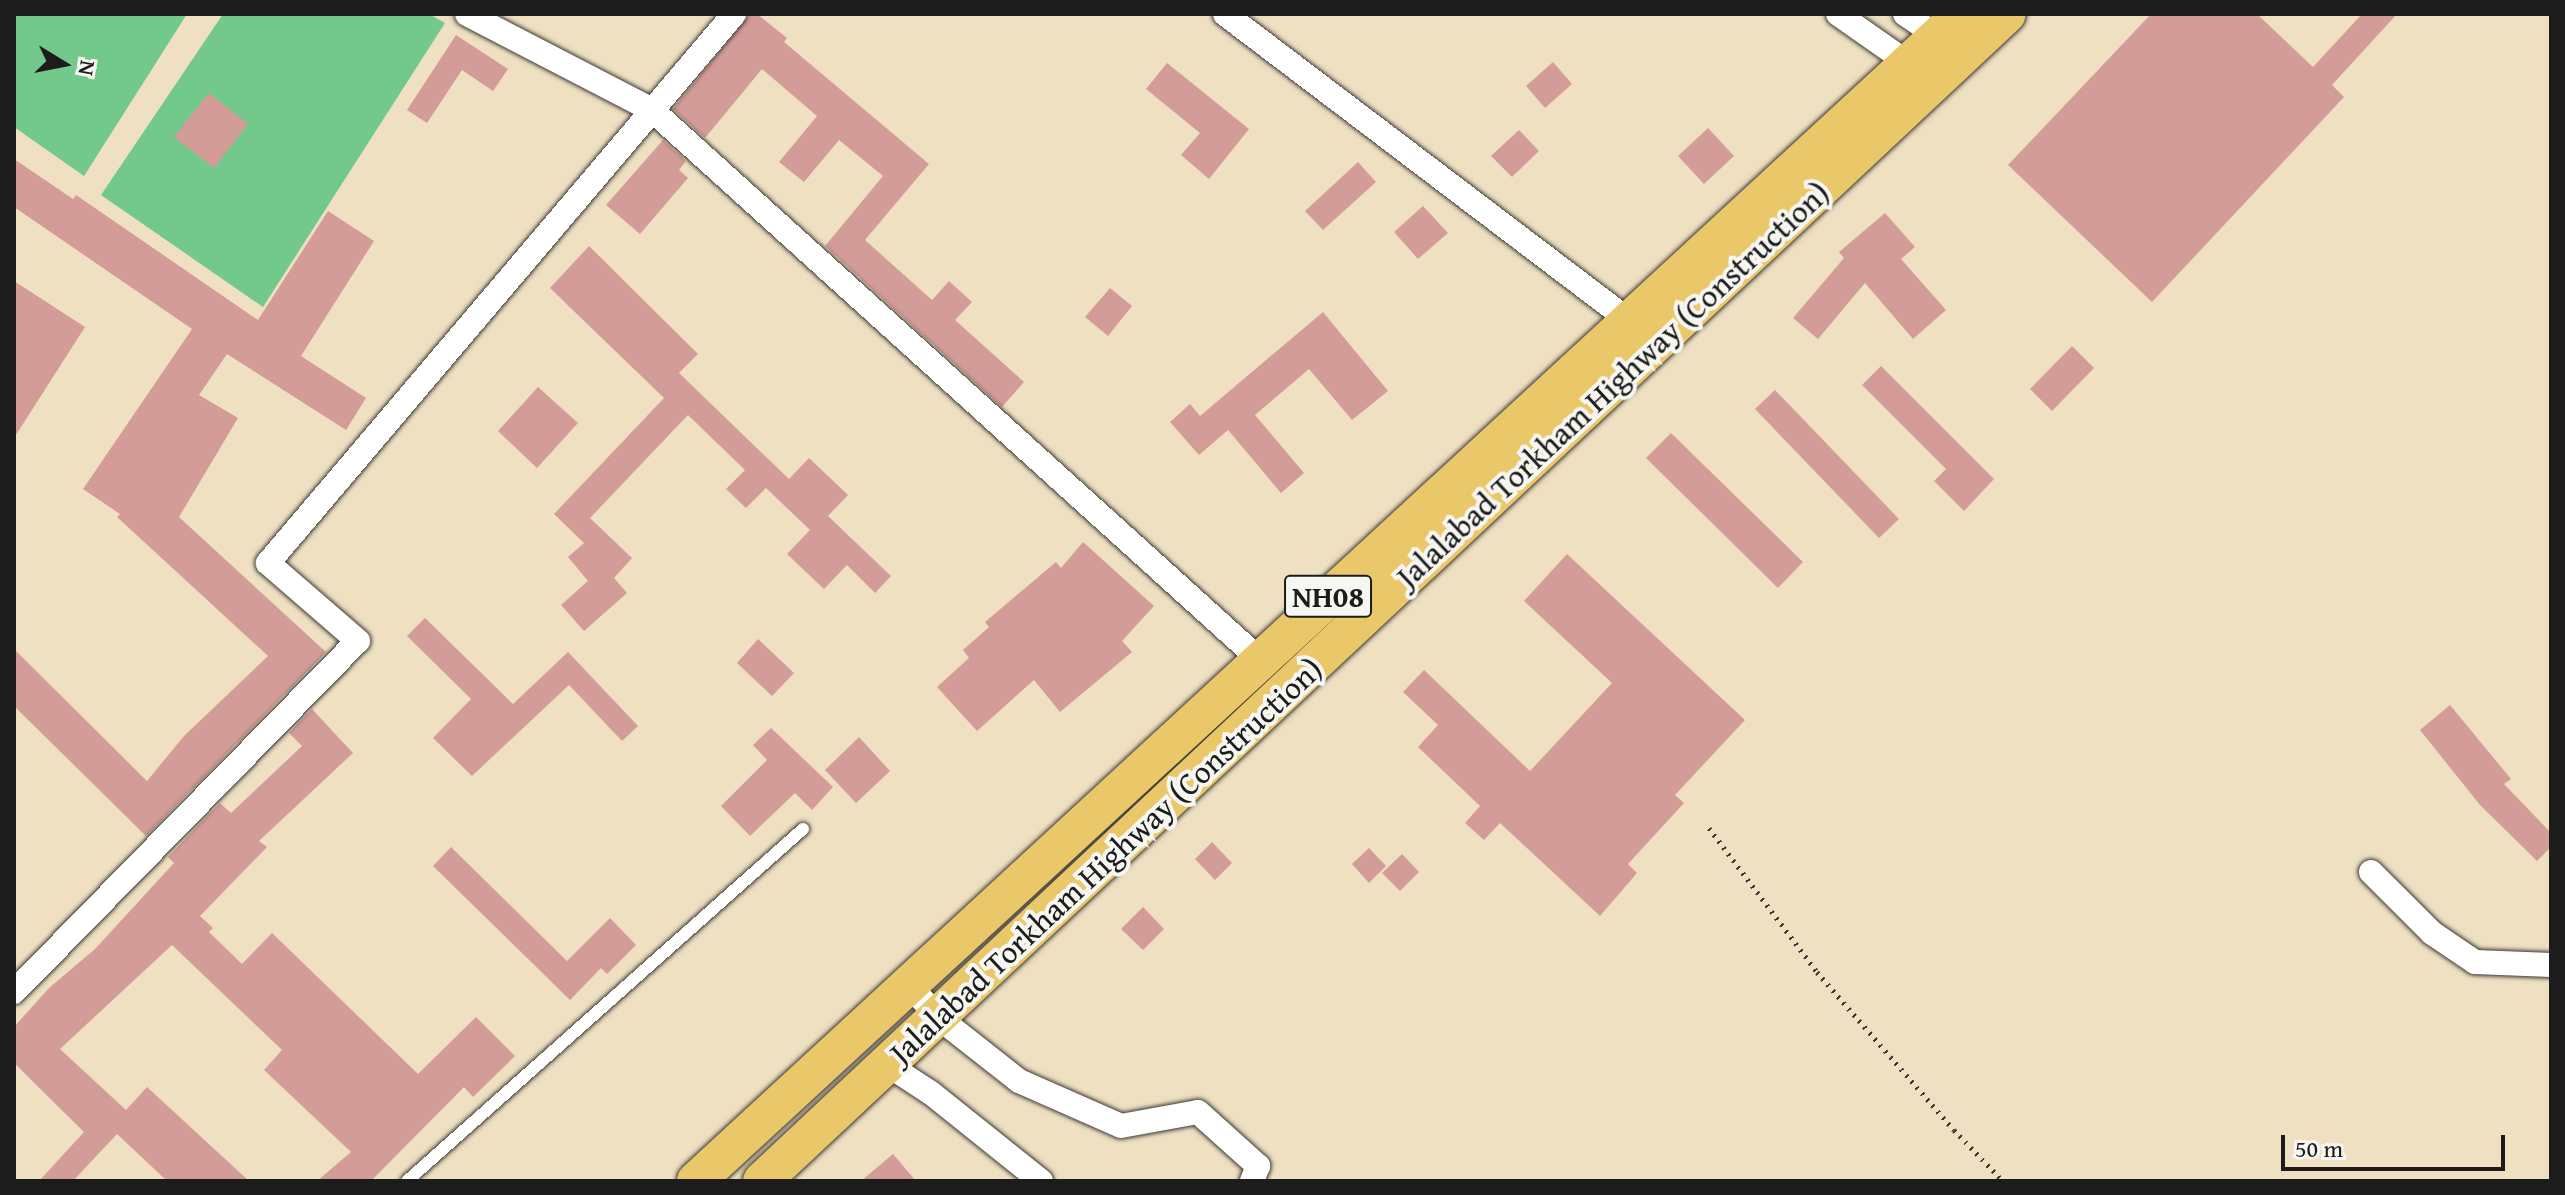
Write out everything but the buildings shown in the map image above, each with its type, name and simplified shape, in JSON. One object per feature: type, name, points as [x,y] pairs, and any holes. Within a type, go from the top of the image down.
[{"type":"highway","name":"Jalalabad Torkham Highway (Construction)","points":[[762,1181],[1114,854],[1922,73],[1955,35],[2007,14]]},
{"type":"highway","name":"NH08","points":[[696,1181],[1627,319],[1922,73]]},
{"type":"highway","points":[[1085,822],[1114,854]]},
{"type":"street","points":[[467,14],[652,110],[1260,660]]},
{"type":"street","points":[[14,992],[358,641],[268,563],[734,14]]},
{"type":"street","points":[[1225,14],[1627,319]]},
{"type":"street","points":[[1838,14],[1922,73]]},
{"type":"street","points":[[1905,14],[1955,35]]},
{"type":"street","points":[[2371,872],[2432,933],[2475,962],[2551,965]]},
{"type":"street","points":[[909,985],[939,1018],[1019,1081],[1121,1126],[1198,1112],[1258,1166],[1252,1181]]},
{"type":"street","points":[[888,1065],[931,1093],[1041,1181]]},
{"type":"lane","points":[[407,1181],[803,829]]},
{"type":"path","points":[[1709,828],[1817,972],[1954,1130],[2003,1181]]},
{"type":"green space","points":[[14,14],[187,14],[84,176],[14,127]]},
{"type":"green space","points":[[223,14],[429,14],[445,23],[263,307],[101,195]]}]
